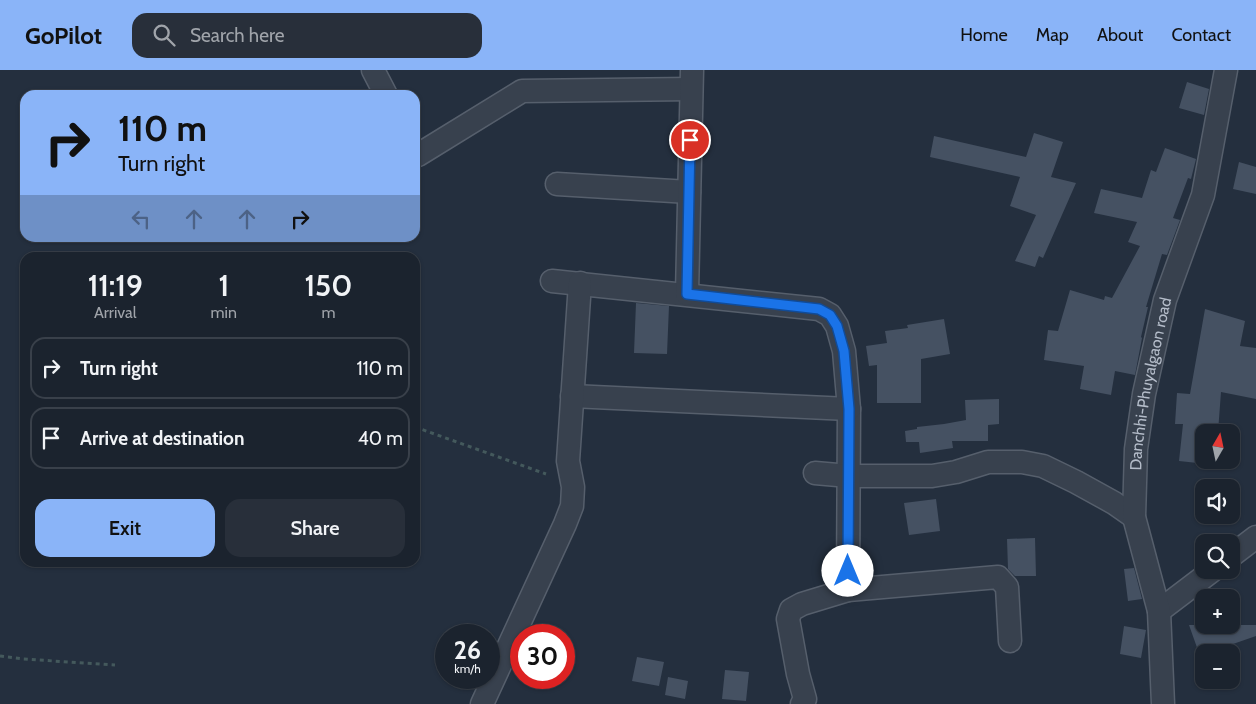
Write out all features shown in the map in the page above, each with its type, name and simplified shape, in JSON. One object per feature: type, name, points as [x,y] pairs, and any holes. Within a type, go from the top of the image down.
[{"type":"street","points":[[373,70],[383,90]]},
{"type":"street","name":"Danchhi-Phuyalgaon road","points":[[1163,704],[1159,612],[1134,517],[1136,449],[1144,394],[1165,300],[1203,195],[1226,70]]},
{"type":"street","points":[[420,154],[522,91],[691,79],[687,294]]},
{"type":"street","points":[[557,184],[689,192]]},
{"type":"street","points":[[552,281],[819,309],[830,315],[837,326],[844,351],[849,409],[848,590]]},
{"type":"street","points":[[482,704],[572,506],[572,484],[568,461],[580,283]]},
{"type":"street","points":[[572,396],[849,409]]},
{"type":"street","points":[[815,473],[849,476],[932,476],[956,472],[988,462],[1022,462],[1043,466],[1076,482],[1114,503],[1134,517]]},
{"type":"street","points":[[1240,550],[1256,538]]},
{"type":"street","points":[[802,704],[805,699],[798,674],[788,619],[791,610],[802,604],[848,590],[998,577],[1007,588],[1010,641]]},
{"type":"street","points":[[1159,612],[1201,579]]},
{"type":"path","points":[[420,430],[572,484]]},
{"type":"path","points":[[0,656],[115,665]]},
{"type":"building","points":[[1187,82],[1209,89],[1204,115],[1179,108]]},
{"type":"building","points":[[1034,133],[1063,142],[1051,177],[1076,183],[1043,258],[1039,256],[1035,267],[1015,261],[1036,215],[1010,206],[1020,177],[930,157],[934,136],[1026,157]]},
{"type":"building","points":[[1165,148],[1196,159],[1191,179],[1188,178],[1173,218],[1180,220],[1167,255],[1162,254],[1146,307],[1148,307],[1135,375],[1115,371],[1111,395],[1080,389],[1084,366],[1044,360],[1048,330],[1058,331],[1070,290],[1104,300],[1105,296],[1112,298],[1140,246],[1128,242],[1137,222],[1094,213],[1101,189],[1142,198],[1151,170],[1156,172]]},
{"type":"building","points":[[1239,162],[1256,167],[1256,194],[1233,189]]},
{"type":"building","points":[[636,303],[669,306],[667,354],[634,353]]},
{"type":"building","points":[[1205,309],[1245,321],[1240,346],[1256,348],[1256,399],[1221,392],[1219,424],[1195,424],[1195,463],[1179,461],[1183,424],[1175,424],[1177,393],[1190,394]]},
{"type":"building","points":[[944,319],[950,354],[921,359],[921,403],[877,403],[877,365],[869,366],[866,346],[887,343],[885,331],[908,328],[907,325]]},
{"type":"building","points":[[999,399],[999,424],[988,425],[988,441],[952,441],[953,448],[920,453],[919,442],[906,442],[905,431],[917,429],[917,427],[966,420],[965,400]]},
{"type":"building","points":[[936,499],[940,531],[909,535],[904,503]]},
{"type":"building","points":[[1035,538],[1036,576],[1015,576],[1008,569],[1007,539]]},
{"type":"building","points":[[1134,568],[1142,599],[1128,601],[1124,569]]},
{"type":"building","points":[[1189,625],[1195,625],[1195,634],[1240,634],[1240,625],[1256,625],[1256,636],[1233,644],[1196,644]]},
{"type":"building","points":[[1124,626],[1146,630],[1141,658],[1120,654]]},
{"type":"building","points":[[637,657],[664,662],[659,686],[632,681]]},
{"type":"building","points":[[725,670],[749,672],[746,701],[722,699]]},
{"type":"building","points":[[668,677],[688,681],[685,699],[665,695]]},
{"type":"route","points":[[690,140],[687,294],[819,309],[830,315],[837,326],[844,351],[849,409],[848,571]]}]
